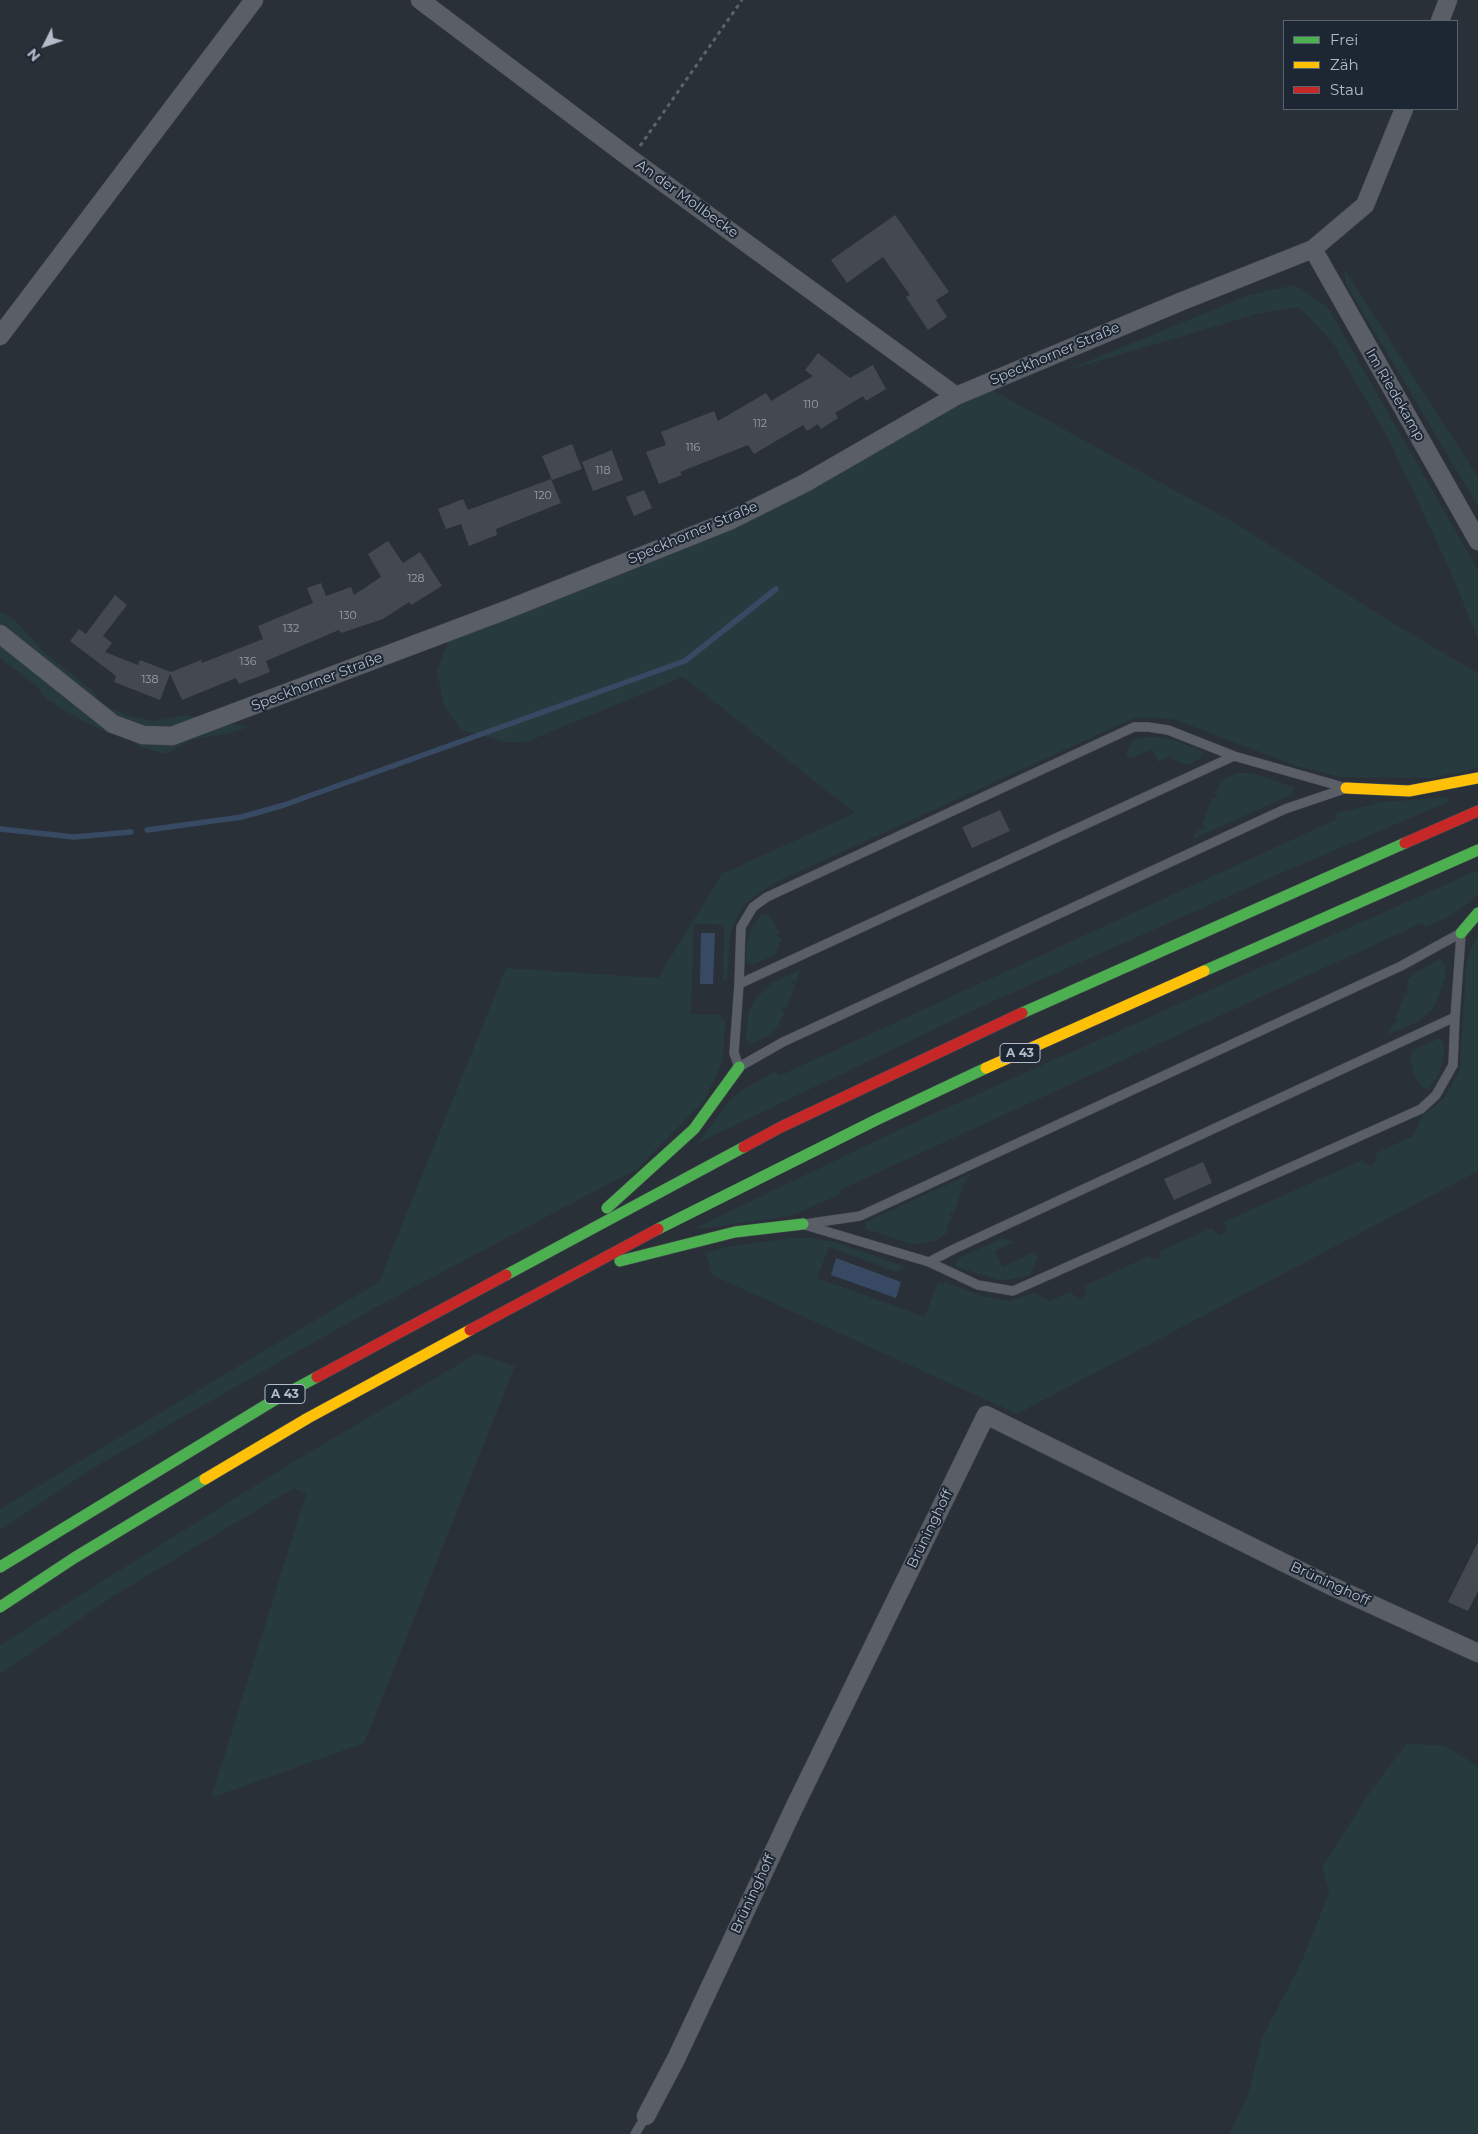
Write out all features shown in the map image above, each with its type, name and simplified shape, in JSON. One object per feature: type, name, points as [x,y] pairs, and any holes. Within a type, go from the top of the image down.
[{"type":"highway","points":[[1346,788],[1409,791],[1478,778]]},
{"type":"highway","name":"A 43","points":[[0,1567],[276,1399],[577,1235],[781,1127],[1040,1005],[1478,811]]},
{"type":"highway","name":"A 43","points":[[0,1607],[74,1558],[308,1418],[674,1220],[878,1119],[1126,1004],[1478,850]]},
{"type":"highway","points":[[1461,933],[1478,913]]},
{"type":"highway","points":[[577,1235],[694,1129],[739,1067]]},
{"type":"highway","points":[[570,1275],[669,1247],[735,1232],[803,1224]]},
{"type":"street","points":[[0,336],[254,0]]},
{"type":"street","name":"An der Mollbecke","points":[[420,0],[632,159],[956,396]]},
{"type":"street","points":[[1440,20],[1448,0]]},
{"type":"street","name":"Speckhorner Straße","points":[[0,634],[114,724],[143,735],[172,736],[506,610],[729,521],[805,483],[956,396],[1180,302],[1313,249],[1365,205],[1404,110]]},
{"type":"street","name":"Im Riedekamp","points":[[1313,249],[1478,541]]},
{"type":"street","name":"Brüninghoff","points":[[646,2116],[676,2059],[794,1808],[986,1415],[1329,1585],[1478,1653]]},
{"type":"lane","points":[[1134,727],[1168,730],[1234,756],[1346,788],[1297,804],[783,1042],[739,1067],[734,1053],[741,927],[753,907],[767,897],[1134,727]]},
{"type":"lane","points":[[739,984],[1234,756]]},
{"type":"lane","points":[[803,1224],[929,1262],[978,1285],[1013,1291],[1421,1108],[1436,1095],[1453,1065],[1461,933]]},
{"type":"lane","points":[[803,1224],[860,1216],[1401,966],[1461,933]]},
{"type":"lane","points":[[929,1262],[1455,1017]]},
{"type":"lane","name":"Brüninghoff","points":[[635,2134],[646,2116]]},
{"type":"path","points":[[632,159],[742,0]]},
{"type":"green space","points":[[1344,269],[1478,477],[1478,506],[1346,284]]},
{"type":"green space","points":[[1295,285],[1328,308],[1478,570],[1478,639],[1450,570],[1389,440],[1333,343],[1299,307],[1260,313],[1062,372],[1249,295]]},
{"type":"green space","points":[[992,390],[1238,525],[1394,624],[1478,673],[1478,768],[1432,778],[1340,777],[1297,766],[1176,720],[1151,717],[1132,719],[776,882],[758,893],[743,906],[734,923],[730,935],[727,980],[723,980],[724,925],[694,924],[691,1014],[721,1015],[722,1020],[725,1020],[723,1060],[705,1100],[637,1169],[378,1306],[95,1467],[0,1530],[0,1509],[379,1282],[506,968],[658,978],[722,874],[855,813],[683,677],[526,742],[504,742],[462,730],[444,706],[437,672],[448,641],[798,496],[949,410]]},
{"type":"green space","points":[[0,611],[14,619],[45,653],[90,689],[103,704],[126,715],[154,721],[186,715],[250,727],[225,734],[190,740],[166,754],[141,747],[119,734],[107,733],[70,714],[47,699],[36,686],[0,658]]},
{"type":"green space","points":[[1152,736],[1173,740],[1203,751],[1201,758],[1187,765],[1172,759],[1171,756],[1158,762],[1152,749],[1132,758],[1126,755],[1132,740]]},
{"type":"green space","points":[[1238,773],[1251,773],[1293,787],[1293,794],[1193,839],[1196,832],[1205,827],[1202,825],[1210,803],[1213,797],[1216,799],[1218,797],[1214,794],[1220,786],[1218,784],[1227,777]]},
{"type":"green space","points":[[1447,797],[1448,802],[1281,873],[987,1004],[698,1143],[729,1101],[742,1090],[775,1071],[779,1076],[1337,819],[1334,814],[1383,802]]},
{"type":"green space","points":[[1478,870],[1478,895],[1452,915],[1425,927],[1422,923],[840,1190],[841,1194],[790,1216],[698,1229],[702,1225],[913,1123]]},
{"type":"green space","points":[[762,914],[770,916],[780,933],[776,935],[782,939],[775,955],[752,965],[746,961],[747,942],[753,926]]},
{"type":"green space","points":[[1478,935],[1478,1171],[1017,1414],[712,1275],[706,1253],[727,1247],[790,1238],[809,1238],[836,1242],[906,1267],[896,1272],[829,1247],[817,1278],[925,1317],[938,1282],[943,1284],[945,1282],[982,1296],[1010,1301],[1034,1293],[1050,1301],[1070,1292],[1081,1300],[1087,1293],[1084,1286],[1149,1256],[1154,1260],[1160,1258],[1161,1251],[1211,1228],[1221,1236],[1227,1229],[1224,1222],[1362,1160],[1371,1168],[1377,1159],[1374,1154],[1413,1136],[1422,1117],[1444,1098],[1460,1070],[1466,967],[1472,945]]},
{"type":"green space","points":[[1439,959],[1446,965],[1445,978],[1437,1001],[1431,1011],[1417,1022],[1389,1034],[1387,1033],[1395,1022],[1399,1022],[1396,1018],[1405,994],[1408,995],[1409,992],[1406,991],[1409,983],[1407,981],[1413,974]]},
{"type":"green space","points":[[801,969],[796,982],[793,981],[792,983],[795,985],[787,1008],[783,1007],[781,1010],[785,1012],[779,1023],[781,1025],[770,1035],[751,1044],[746,1040],[746,1034],[748,1014],[755,999],[772,983]]},
{"type":"green space","points":[[1440,1038],[1444,1044],[1444,1054],[1439,1074],[1428,1090],[1421,1086],[1411,1069],[1414,1067],[1414,1064],[1410,1065],[1409,1061],[1413,1050]]},
{"type":"green space","points":[[970,1174],[972,1178],[967,1176],[965,1184],[961,1183],[960,1186],[963,1187],[954,1213],[950,1212],[949,1215],[952,1217],[946,1229],[949,1231],[937,1240],[913,1245],[866,1229],[866,1222]]},
{"type":"green space","points":[[1002,1238],[1014,1242],[995,1251],[1002,1267],[1035,1252],[1038,1257],[1030,1275],[1003,1281],[971,1272],[973,1269],[970,1268],[968,1271],[956,1266],[957,1259]]},
{"type":"green space","points":[[476,1354],[515,1366],[364,1743],[211,1798],[306,1494],[294,1488],[112,1597],[0,1674],[0,1645],[288,1465]]},
{"type":"green space","points":[[1407,1743],[1445,1746],[1478,1766],[1478,2134],[1229,2134],[1247,2099],[1262,2038],[1301,1963],[1329,1893],[1322,1867],[1368,1795]]},
{"type":"water","points":[[701,933],[715,933],[713,984],[700,984]]},
{"type":"water","points":[[836,1258],[901,1282],[896,1298],[831,1275]]},
{"type":"building","points":[[895,215],[949,292],[936,300],[947,317],[928,330],[906,297],[910,295],[883,257],[847,283],[831,260]]},
{"type":"building","points":[[818,353],[850,378],[873,365],[886,389],[866,401],[863,396],[835,413],[838,418],[821,429],[818,424],[807,431],[803,425],[754,454],[748,445],[680,472],[682,475],[659,484],[646,452],[666,445],[661,432],[714,411],[718,421],[766,393],[771,401],[813,376],[805,370]]},
{"type":"building","points":[[572,444],[582,469],[552,480],[542,456]]},
{"type":"building","points":[[612,450],[623,480],[593,491],[582,462]]},
{"type":"building","points":[[551,479],[561,503],[496,529],[497,535],[469,546],[461,524],[446,529],[438,509],[463,499],[468,510]]},
{"type":"building","points":[[644,490],[652,508],[634,516],[626,497]]},
{"type":"building","points":[[388,541],[403,563],[420,552],[442,586],[411,605],[409,602],[383,619],[341,633],[339,630],[266,661],[270,672],[239,684],[236,678],[182,700],[170,674],[160,700],[114,682],[116,676],[70,641],[79,629],[86,634],[115,595],[127,605],[103,636],[112,643],[105,652],[138,665],[140,660],[171,672],[201,660],[202,663],[263,639],[258,626],[313,603],[307,588],[321,583],[326,596],[351,587],[354,595],[381,577],[368,554]]},
{"type":"building","points":[[1000,810],[1010,831],[972,848],[962,827]]},
{"type":"building","points":[[1203,1162],[1212,1183],[1174,1200],[1164,1179]]},
{"type":"building","points":[[1478,1542],[1478,1591],[1468,1611],[1448,1602]]},
{"type":"waterway","points":[[147,830],[242,817],[284,805],[685,661],[776,589]]},
{"type":"waterway","points":[[0,829],[74,837],[131,832]]},
{"type":"traffic: fast","points":[[1022,1013],[1405,843]]},
{"type":"traffic: fast","points":[[1204,971],[1478,850]]},
{"type":"traffic: fast","points":[[1461,933],[1478,913]]},
{"type":"traffic: fast","points":[[607,1208],[694,1129],[739,1067]]},
{"type":"traffic: fast","points":[[658,1229],[878,1119],[986,1068]]},
{"type":"traffic: fast","points":[[506,1275],[744,1147]]},
{"type":"traffic: fast","points":[[620,1261],[735,1232],[803,1224]]},
{"type":"traffic: fast","points":[[0,1567],[276,1399],[317,1377]]},
{"type":"traffic: fast","points":[[0,1607],[74,1558],[205,1479]]},
{"type":"traffic: slow","points":[[1346,788],[1409,791],[1478,778]]},
{"type":"traffic: slow","points":[[986,1068],[1204,971]]},
{"type":"traffic: slow","points":[[205,1479],[308,1418],[470,1330]]},
{"type":"traffic: jam","points":[[1405,843],[1478,811]]},
{"type":"traffic: jam","points":[[744,1147],[781,1127],[1022,1013]]},
{"type":"traffic: jam","points":[[470,1330],[658,1229]]},
{"type":"traffic: jam","points":[[317,1377],[506,1275]]}]
